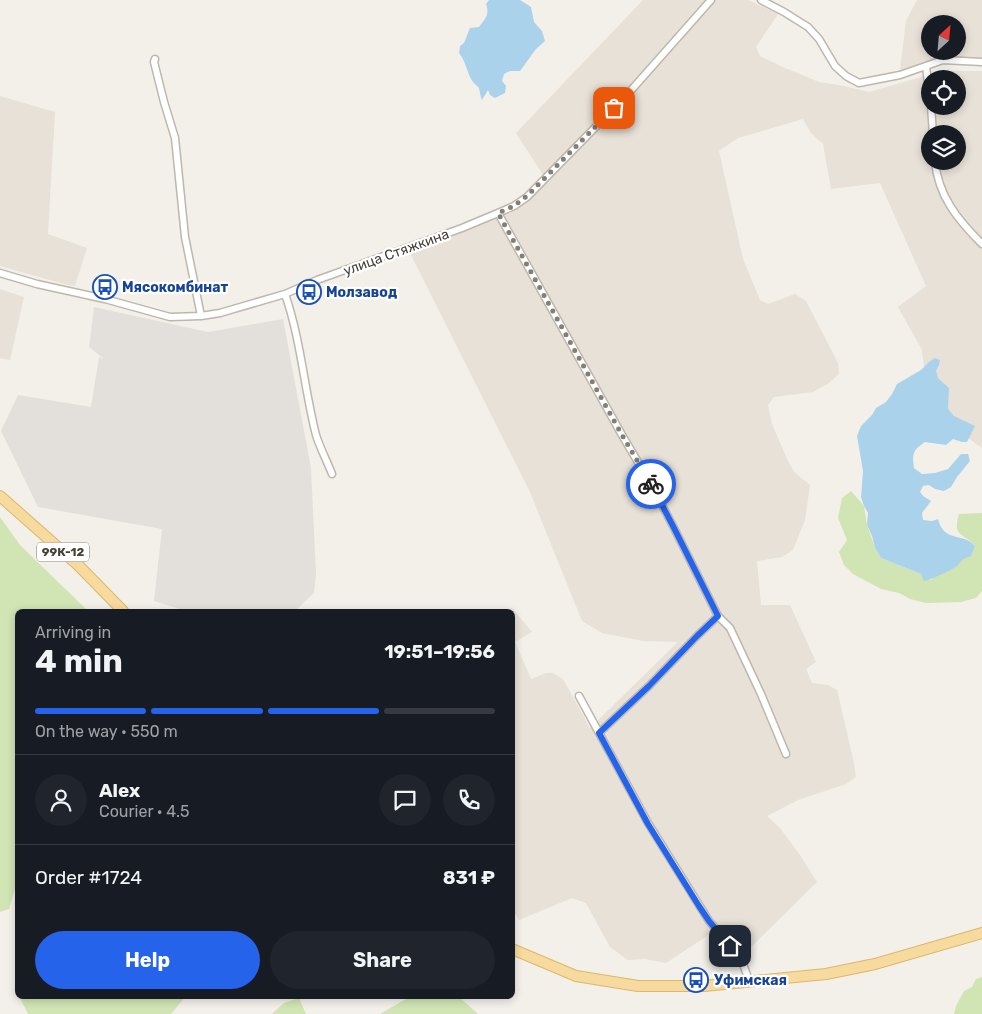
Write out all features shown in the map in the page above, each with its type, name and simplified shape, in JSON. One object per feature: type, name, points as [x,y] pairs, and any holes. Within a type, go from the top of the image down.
[{"type":"main road","name":"99К-12","points":[[0,496],[78,565],[121,609]]},
{"type":"main road","points":[[515,950],[576,976],[638,986],[704,986],[826,974],[875,964],[982,933]]},
{"type":"street","name":"улица Стяжкина","points":[[0,272],[37,284],[105,299],[170,318],[200,316],[220,313],[285,294],[317,280],[462,228],[514,206],[527,196],[626,96],[711,0]]},
{"type":"street","points":[[761,0],[808,27],[819,39],[835,66],[846,76],[859,83],[900,75],[943,60],[982,62]]},
{"type":"street","points":[[155,59],[154,62],[164,102],[175,138],[185,237],[200,316]]},
{"type":"street","points":[[926,66],[926,70]]},
{"type":"street","points":[[937,170],[940,187],[950,206],[962,224],[982,244]]},
{"type":"street","points":[[498,213],[652,486],[718,616],[730,628],[761,694],[786,754]]},
{"type":"street","points":[[285,294],[302,360],[317,437],[332,474]]},
{"type":"street","points":[[599,733],[649,686],[718,616]]},
{"type":"street","points":[[579,696],[653,832],[709,921],[740,958],[749,981]]},
{"type":"shaded area","points":[[643,0],[748,0],[778,14],[756,47],[760,56],[819,82],[869,92],[921,77],[921,115],[966,115],[966,71],[982,71],[982,448],[929,410],[922,350],[898,307],[926,286],[880,183],[831,189],[823,144],[811,133],[803,119],[738,138],[719,151],[743,259],[760,300],[768,304],[795,294],[806,301],[838,363],[839,374],[829,383],[813,392],[774,397],[768,405],[772,424],[788,461],[794,472],[810,485],[805,520],[793,550],[782,557],[757,561],[761,605],[790,605],[816,662],[806,669],[812,683],[828,685],[837,690],[856,777],[846,784],[798,800],[767,816],[780,828],[817,882],[739,959],[713,932],[666,963],[645,959],[628,960],[610,947],[586,903],[572,898],[519,920],[515,913],[515,642],[531,679],[546,673],[553,673],[563,679],[590,728],[678,642],[643,641],[602,633],[582,621],[530,492],[409,251],[466,227],[511,213],[543,175],[516,133]]},
{"type":"shaded area","points":[[917,0],[982,0],[982,65],[941,62],[900,70],[906,21]]},
{"type":"shaded area","points":[[0,96],[55,112],[48,234],[87,248],[75,286],[0,266]]},
{"type":"shaded area","points":[[0,289],[24,297],[10,360],[0,358]]},
{"type":"shaded area","points":[[94,307],[208,332],[283,319],[311,468],[316,574],[314,593],[297,609],[180,609],[154,601],[162,529],[38,507],[1,431],[18,395],[91,407],[99,357],[104,359],[89,347]]},
{"type":"shaded area","points":[[515,612],[532,632],[515,642]]},
{"type":"green space","points":[[851,491],[864,506],[867,525],[875,548],[881,558],[921,574],[930,580],[954,564],[975,546],[958,531],[957,521],[959,514],[982,513],[982,591],[976,598],[961,602],[926,603],[910,599],[899,593],[881,589],[853,574],[844,565],[839,552],[847,540],[838,518],[842,498]]},
{"type":"green space","points":[[0,517],[20,545],[86,609],[15,609],[15,889],[9,909],[0,912]]},
{"type":"green space","points":[[982,977],[982,1014],[954,1014],[964,991],[972,987],[976,979]]},
{"type":"green space","points":[[20,999],[184,999],[171,1014],[28,1014]]},
{"type":"green space","points":[[299,999],[306,1014],[272,1014],[284,1003]]},
{"type":"green space","points":[[406,999],[461,999],[478,1014],[380,1014]]},
{"type":"water","points":[[489,0],[520,0],[531,7],[534,22],[542,31],[545,41],[536,49],[520,71],[510,71],[504,74],[502,81],[506,86],[505,93],[495,98],[490,95],[488,90],[482,100],[479,88],[471,79],[459,53],[460,46],[464,43],[470,28],[479,27],[485,19],[487,14],[486,4]]},
{"type":"water","points":[[935,358],[940,360],[936,371],[938,378],[949,388],[948,409],[954,416],[975,426],[967,442],[953,439],[946,445],[925,442],[916,450],[913,456],[914,468],[922,474],[948,469],[961,454],[968,454],[970,461],[951,487],[944,491],[929,485],[923,486],[920,492],[931,501],[922,513],[923,520],[932,521],[938,519],[941,526],[949,534],[965,539],[975,546],[971,556],[963,559],[956,567],[937,577],[924,581],[921,574],[881,558],[875,548],[867,525],[868,513],[861,497],[863,471],[857,436],[861,426],[876,408],[886,402],[897,384],[921,370]]},
{"type":"way so far","points":[[614,108],[527,196],[514,206],[498,213],[651,484]]},
{"type":"place","name":"Мясокомбинат","points":[[105,287]]},
{"type":"place","name":"Молзавод","points":[[309,292]]},
{"type":"place","name":"Уфимская","points":[[696,980]]},
{"type":"route","points":[[651,484],[718,616],[649,686],[599,733],[648,824],[709,921],[730,946]]}]
